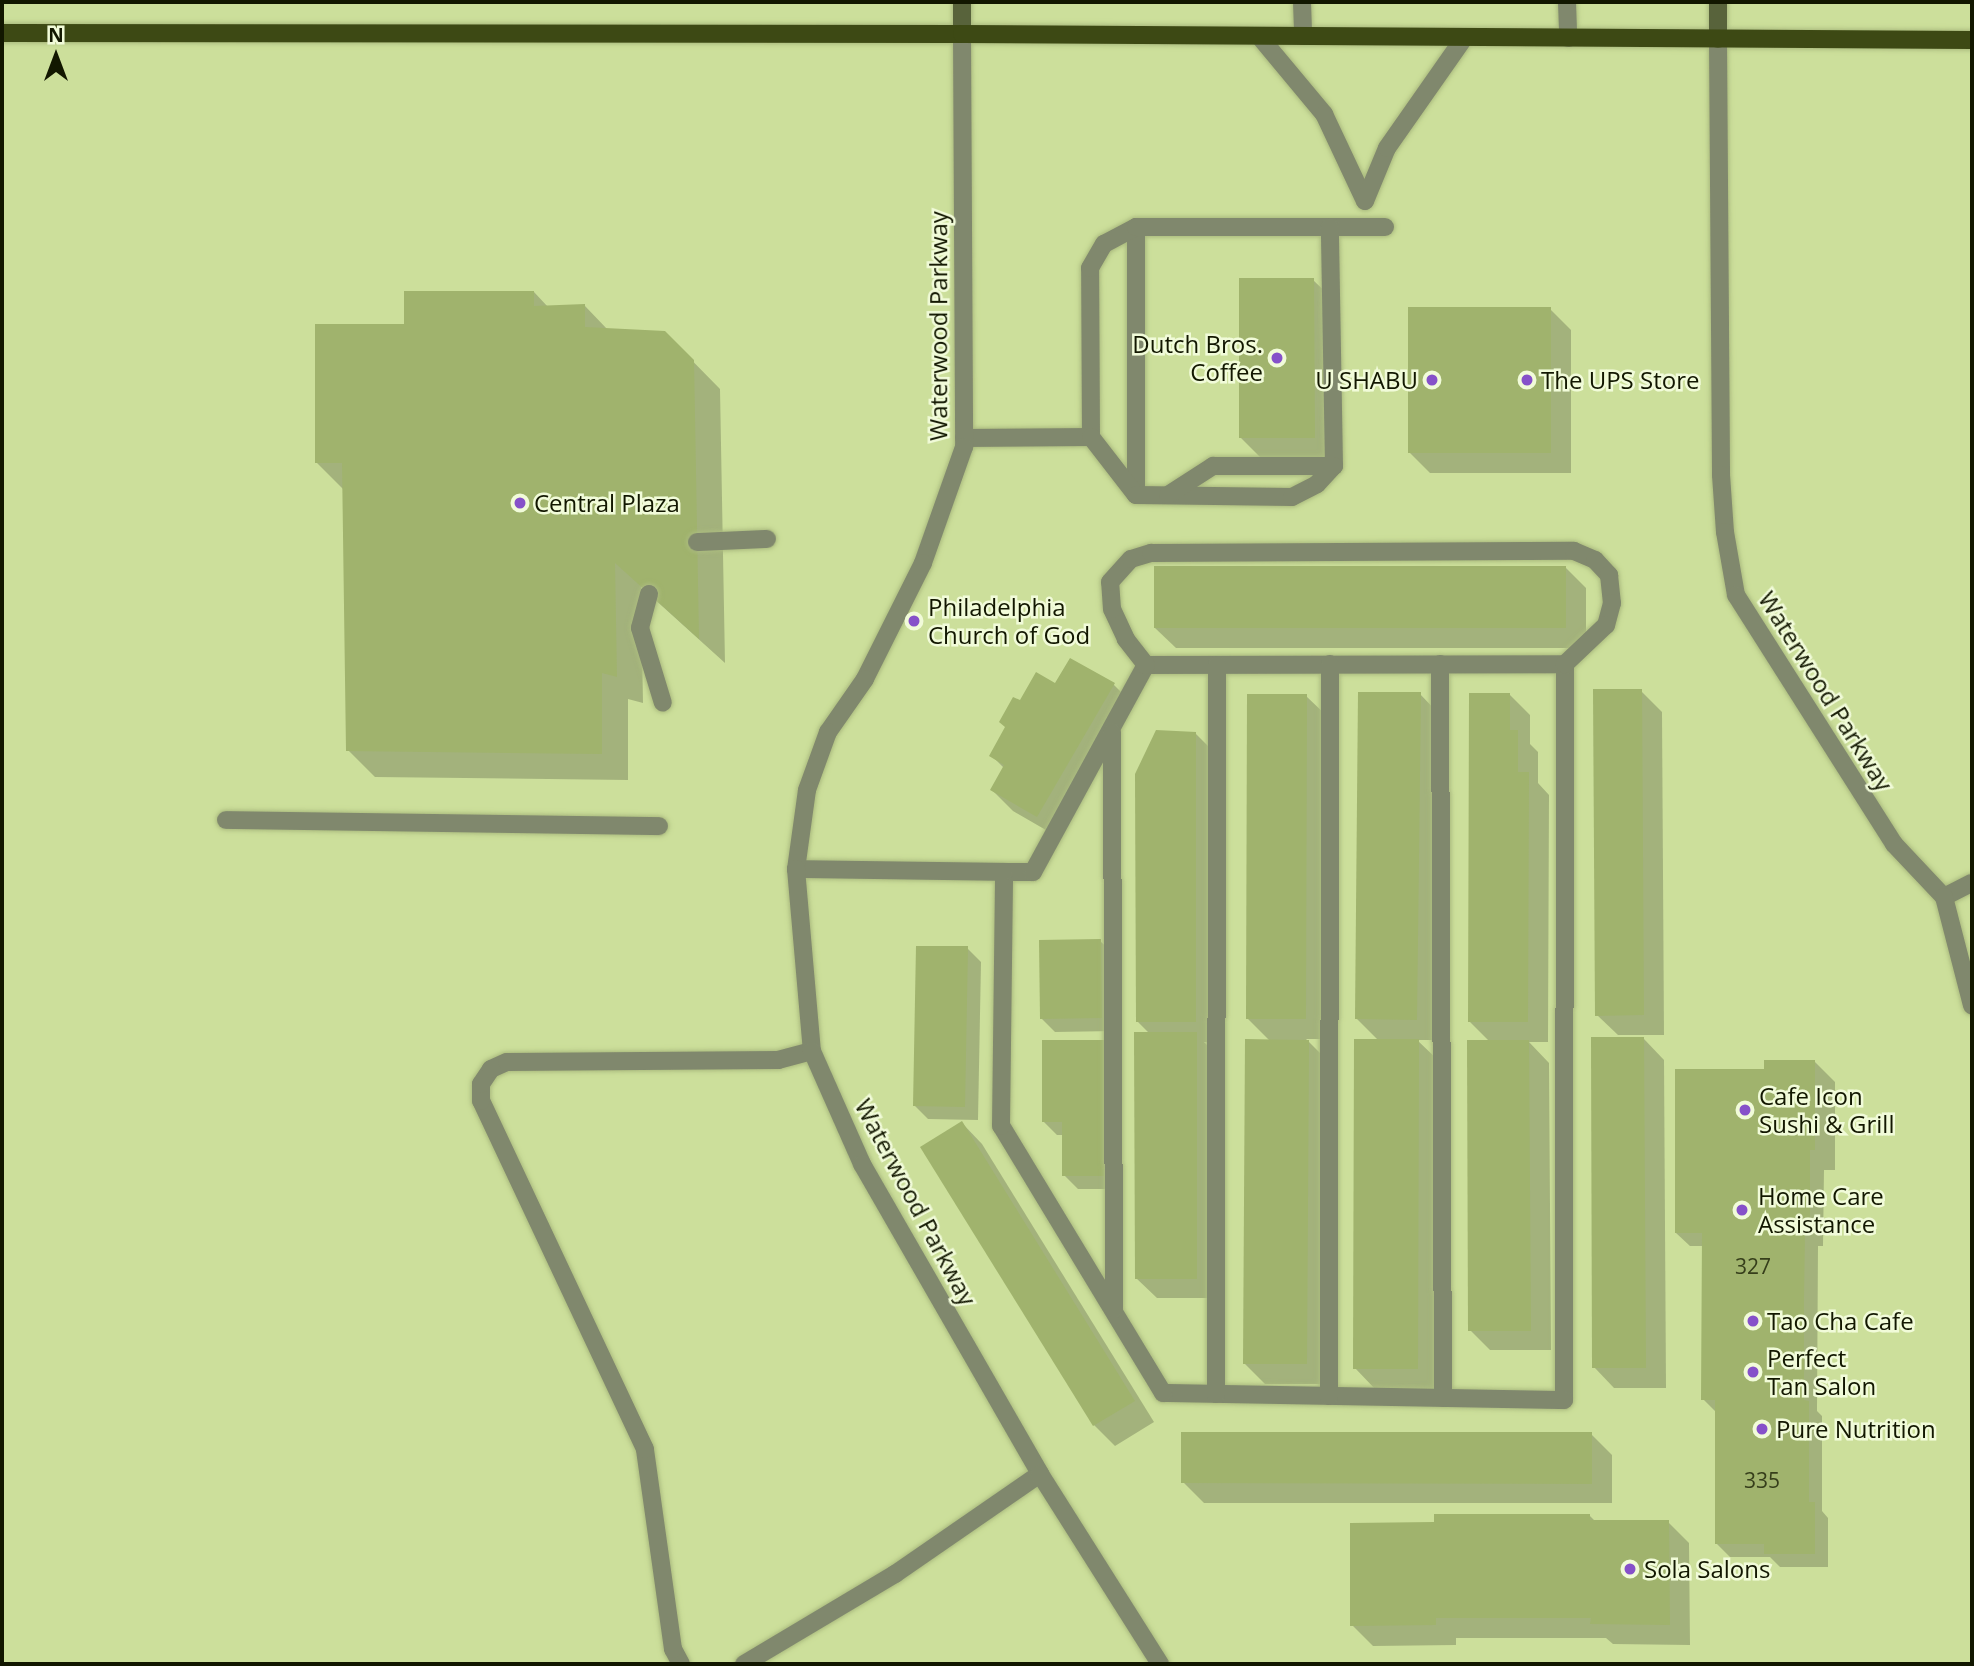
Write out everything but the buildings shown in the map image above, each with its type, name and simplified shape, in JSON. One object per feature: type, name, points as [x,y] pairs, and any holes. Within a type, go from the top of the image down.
[{"type":"main road","points":[[2,33],[962,34],[1972,40]]},
{"type":"street","points":[[962,2],[962,34]]},
{"type":"street","points":[[1302,2],[1303,36]]},
{"type":"street","points":[[1567,2],[1567,38]]},
{"type":"street","points":[[1718,2],[1718,39]]},
{"type":"street","name":"Waterwood Parkway","points":[[962,34],[964,447],[923,564],[865,679],[828,732],[807,790],[796,869],[812,1051],[862,1164],[1041,1475],[1160,1664]]},
{"type":"street","points":[[1259,36],[1324,114],[1365,201]]},
{"type":"street","points":[[1365,227],[1365,201],[1387,148],[1464,37]]},
{"type":"street","name":"Waterwood Parkway","points":[[1718,39],[1721,475],[1725,532],[1736,595],[1894,844],[1944,897],[1972,1005]]},
{"type":"street","points":[[1136,495],[1292,497],[1317,484],[1334,466],[1330,227]]},
{"type":"street","points":[[1136,495],[1091,437],[1090,268],[1104,244],[1136,228],[1385,227]]},
{"type":"street","points":[[1136,228],[1136,495]]},
{"type":"street","points":[[964,438],[1091,437]]},
{"type":"street","points":[[1167,496],[1213,466],[1334,466]]},
{"type":"street","points":[[697,542],[767,539]]},
{"type":"street","points":[[1574,551],[1595,561],[1609,575],[1612,603],[1606,625],[1565,664],[1146,665],[1126,639],[1112,610],[1110,582],[1131,559],[1151,553],[1574,551]]},
{"type":"street","points":[[649,594],[639,628],[663,703]]},
{"type":"street","points":[[1329,1396],[1330,664]]},
{"type":"street","points":[[1440,664],[1443,1398]]},
{"type":"street","points":[[1004,872],[1001,1126],[1163,1393],[1564,1400],[1565,664]]},
{"type":"street","points":[[796,869],[1033,872],[1146,665]]},
{"type":"street","points":[[1216,1394],[1217,665]]},
{"type":"street","points":[[1112,729],[1114,1312]]},
{"type":"street","points":[[226,820],[659,826]]},
{"type":"street","points":[[1944,897],[1972,883]]},
{"type":"street","points":[[681,1664],[673,1649],[645,1449],[481,1101],[481,1084],[491,1069],[507,1062],[779,1060],[812,1051]]},
{"type":"street","points":[[744,1664],[895,1574],[1041,1475]]},
{"type":"place","name":"Dutch Bros. Coffee","points":[[1277,358]]},
{"type":"place","name":"U SHABU","points":[[1432,380]]},
{"type":"place","name":"The UPS Store","points":[[1527,380]]},
{"type":"place","name":"Central Plaza","points":[[520,503]]},
{"type":"place","name":"Philadelphia Church of God","points":[[914,621]]},
{"type":"place","name":"Cafe Icon Sushi & Grill","points":[[1745,1110]]},
{"type":"place","name":"Home Care Assistance","points":[[1742,1210]]},
{"type":"place","name":"Tao Cha Cafe","points":[[1753,1321]]},
{"type":"place","name":"Perfect Tan Salon","points":[[1753,1372]]},
{"type":"place","name":"Pure Nutrition","points":[[1762,1429]]},
{"type":"place","name":"Sola Salons","points":[[1630,1569]]}]
